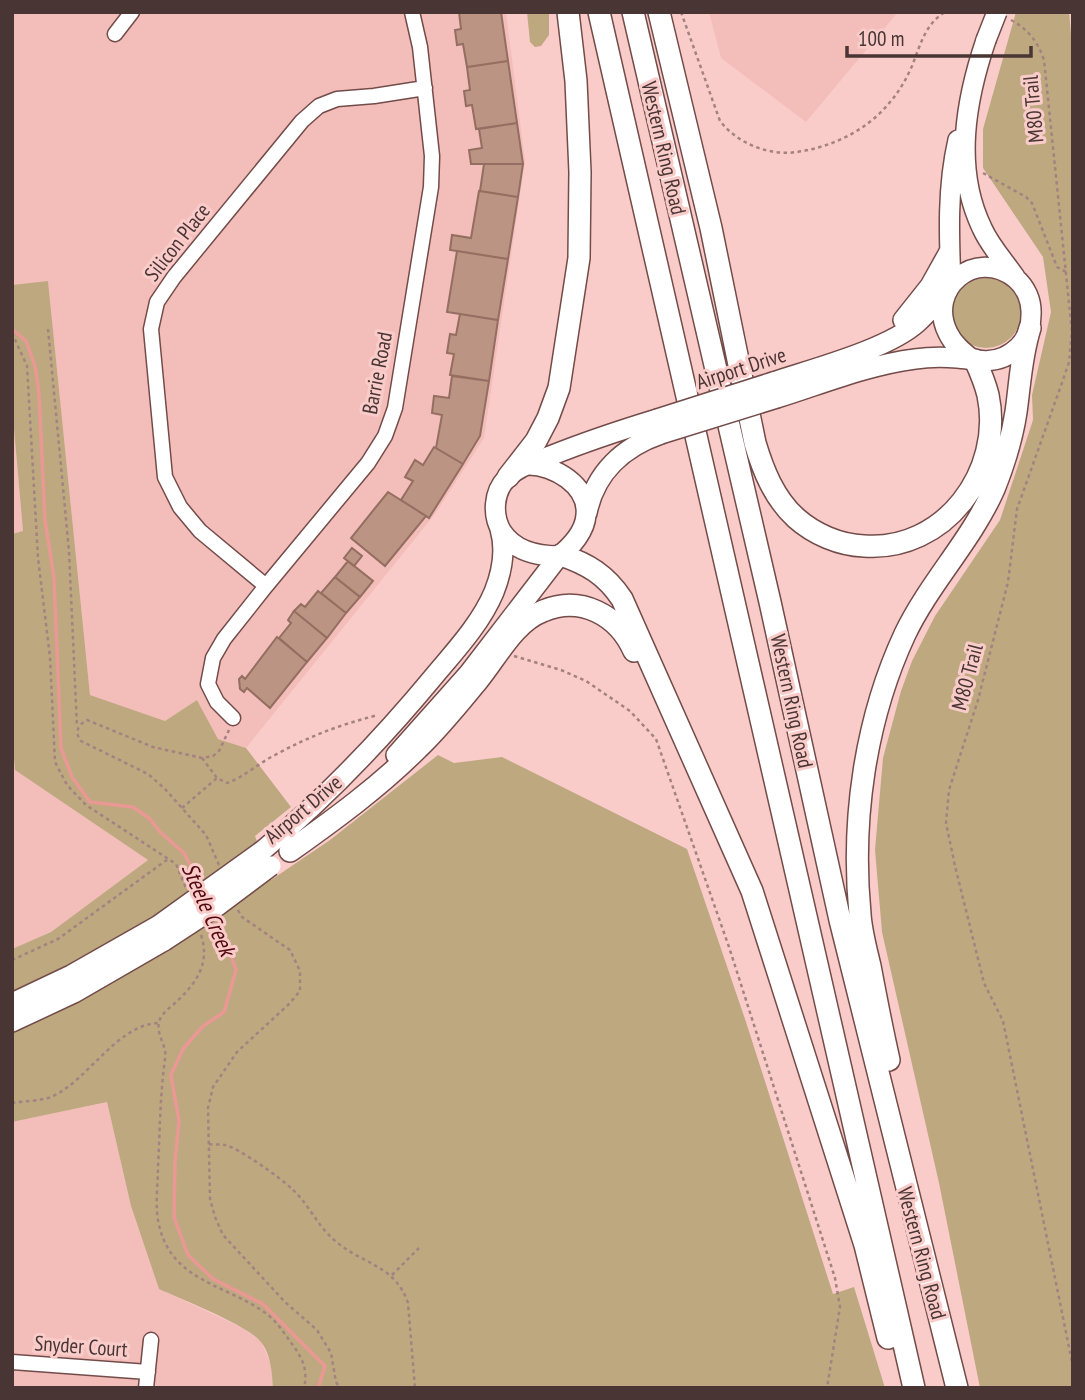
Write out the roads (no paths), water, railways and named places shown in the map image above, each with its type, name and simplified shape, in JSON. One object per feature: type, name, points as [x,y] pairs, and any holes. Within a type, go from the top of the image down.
[{"type":"highway","points":[[508,477],[536,441],[559,388],[579,258],[576,81],[568,12]]},
{"type":"highway","name":"Western Ring Road","points":[[599,12],[914,1388]]},
{"type":"highway","name":"Western Ring Road","points":[[633,12],[770,602],[840,920],[957,1388]]},
{"type":"highway","points":[[659,12],[708,216],[755,443],[764,471],[784,505],[816,532],[831,539],[869,547],[913,539],[946,520],[973,487],[982,467],[988,441],[988,396],[974,360]]},
{"type":"highway","points":[[952,1365],[937,1263],[883,1033],[860,917],[857,878],[860,811],[870,741],[890,671],[906,632],[925,598],[949,566],[984,510],[1001,470],[1012,430],[1030,328]]},
{"type":"highway","points":[[560,555],[596,569],[622,599],[752,891],[865,1245],[901,1388]]},
{"type":"highway","points":[[290,851],[354,806],[418,748],[524,624],[551,608],[575,605],[587,607],[608,616],[630,640],[698,770]]},
{"type":"main road","points":[[966,120],[967,167],[973,204],[988,239],[1024,288],[1031,306],[1030,328],[1023,343],[1005,356],[989,361],[974,360],[960,348],[947,331],[944,312],[951,286],[953,169],[966,120],[974,74],[986,40],[1000,14]]},
{"type":"main road","points":[[867,349],[915,308],[950,250]]},
{"type":"main road","points":[[951,286],[962,273],[978,268],[997,269],[1018,280]]},
{"type":"main road","name":"Airport Drive","points":[[775,390],[890,340],[918,323],[951,286]]},
{"type":"main road","name":"Airport Drive","points":[[528,465],[601,436],[659,426],[775,390],[928,357],[974,360]]},
{"type":"main road","name":"Airport Drive","points":[[586,514],[598,483],[610,465],[659,426]]},
{"type":"main road","points":[[528,465],[548,467],[569,479],[584,500],[586,514],[578,536],[560,555],[541,555],[517,547],[500,529],[495,505],[508,477],[528,465]]},
{"type":"main road","name":"Airport Drive","points":[[12,1003],[219,905],[399,718],[447,661],[488,604],[502,564],[503,543],[500,529]]},
{"type":"main road","name":"Airport Drive","points":[[267,858],[290,851],[352,799],[426,724],[560,555]]},
{"type":"main road","name":"Airport Drive","points":[[12,1022],[74,993],[161,933]]},
{"type":"street","points":[[115,34],[132,12]]},
{"type":"street","name":"Barrie Road","points":[[233,718],[217,702],[208,684],[213,658],[224,639],[266,586],[368,463],[385,436],[395,408],[431,187],[432,156],[425,88],[412,12]]},
{"type":"street","name":"Silicon Place","points":[[266,586],[201,531],[180,507],[165,477],[150,329],[157,302],[174,277],[293,131],[318,106],[337,99],[425,88]]},
{"type":"street","name":"Snyder Court","points":[[146,1388],[151,1339]]},
{"type":"street","name":"Snyder Court","points":[[12,1362],[148,1372]]},
{"type":"waterway","name":"Steele Creek","points":[[12,329],[26,341],[35,366],[39,393],[45,520],[54,578],[61,748],[72,777],[90,802],[133,807],[149,818],[160,832],[184,853],[202,888]]},
{"type":"waterway","name":"Steele Creek","points":[[215,914],[236,970],[224,1012],[202,1027],[183,1049],[171,1075],[179,1121],[174,1217],[188,1255],[213,1279],[263,1304],[325,1366],[318,1388]]}]
